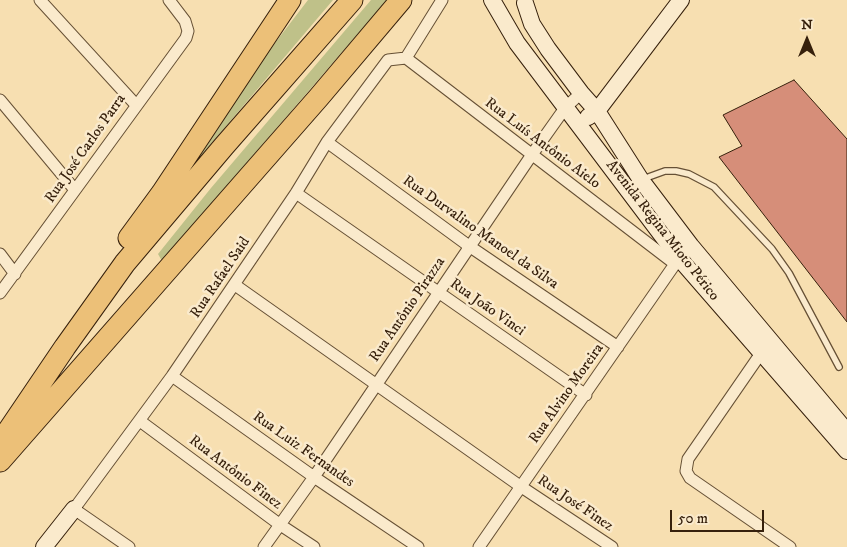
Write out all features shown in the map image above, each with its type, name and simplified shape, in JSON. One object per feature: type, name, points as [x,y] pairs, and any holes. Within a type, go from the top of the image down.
[{"type":"highway","points":[[65,346],[103,275],[162,193],[290,0]]},
{"type":"highway","points":[[0,443],[65,346],[125,263],[224,146],[352,0]]},
{"type":"highway","points":[[0,461],[401,0]]},
{"type":"street","points":[[40,0],[136,105]]},
{"type":"street","name":"Rua José Carlos Parra","points":[[0,293],[186,38],[188,31],[185,21],[169,0]]},
{"type":"street","points":[[406,58],[442,0]]},
{"type":"street","points":[[492,0],[508,5],[528,2]]},
{"type":"street","name":"Avenida Regina Mioto Périco","points":[[492,0],[517,43],[621,180],[681,256],[734,296],[765,348],[847,451]]},
{"type":"street","points":[[578,124],[597,111],[681,0]]},
{"type":"street","name":"Avenida Regina Mioto Périco","points":[[528,2],[532,24],[548,49],[597,111],[637,174],[681,256]]},
{"type":"street","name":"Rua Rafael Said","points":[[74,509],[140,421],[235,285],[296,193],[327,142],[388,60],[406,58]]},
{"type":"street","name":"Rua Luís Antônio Aielo","points":[[406,58],[531,156],[681,256]]},
{"type":"street","name":"Rua Antônio Pirazza","points":[[264,547],[314,477],[531,156],[565,108],[581,93]]},
{"type":"street","points":[[0,100],[76,190]]},
{"type":"street","name":"Rua Durvalino Manoel da Silva","points":[[327,142],[469,246],[618,347]]},
{"type":"street","points":[[621,180],[637,174]]},
{"type":"street","name":"Rua João Vinci","points":[[296,193],[586,395]]},
{"type":"street","points":[[0,254],[15,274]]},
{"type":"street","name":"Rua Alvino Moreira","points":[[479,547],[681,256]]},
{"type":"street","name":"Rua José Finez","points":[[235,285],[520,486],[612,547]]},
{"type":"street","points":[[765,348],[688,459],[686,471],[690,478],[790,547]]},
{"type":"street","name":"Avenida Regina Mioto Périco","points":[[765,348],[847,432]]},
{"type":"street","name":"Rua Luiz Fernandes","points":[[172,376],[314,477],[418,547]]},
{"type":"street","name":"Rua Antônio Finez","points":[[140,421],[279,524],[314,547]]},
{"type":"street","points":[[44,547],[74,509],[129,547]]},
{"type":"lane","points":[[637,174],[676,171],[689,174],[714,187],[772,248],[789,273],[839,367]]},
{"type":"green space","points":[[308,0],[333,0],[199,158],[199,151],[258,65]]},
{"type":"green space","points":[[371,0],[387,0],[162,261],[158,254],[211,188]]},
{"type":"building","points":[[794,80],[847,139],[847,322],[719,157],[742,146],[723,115]]}]
